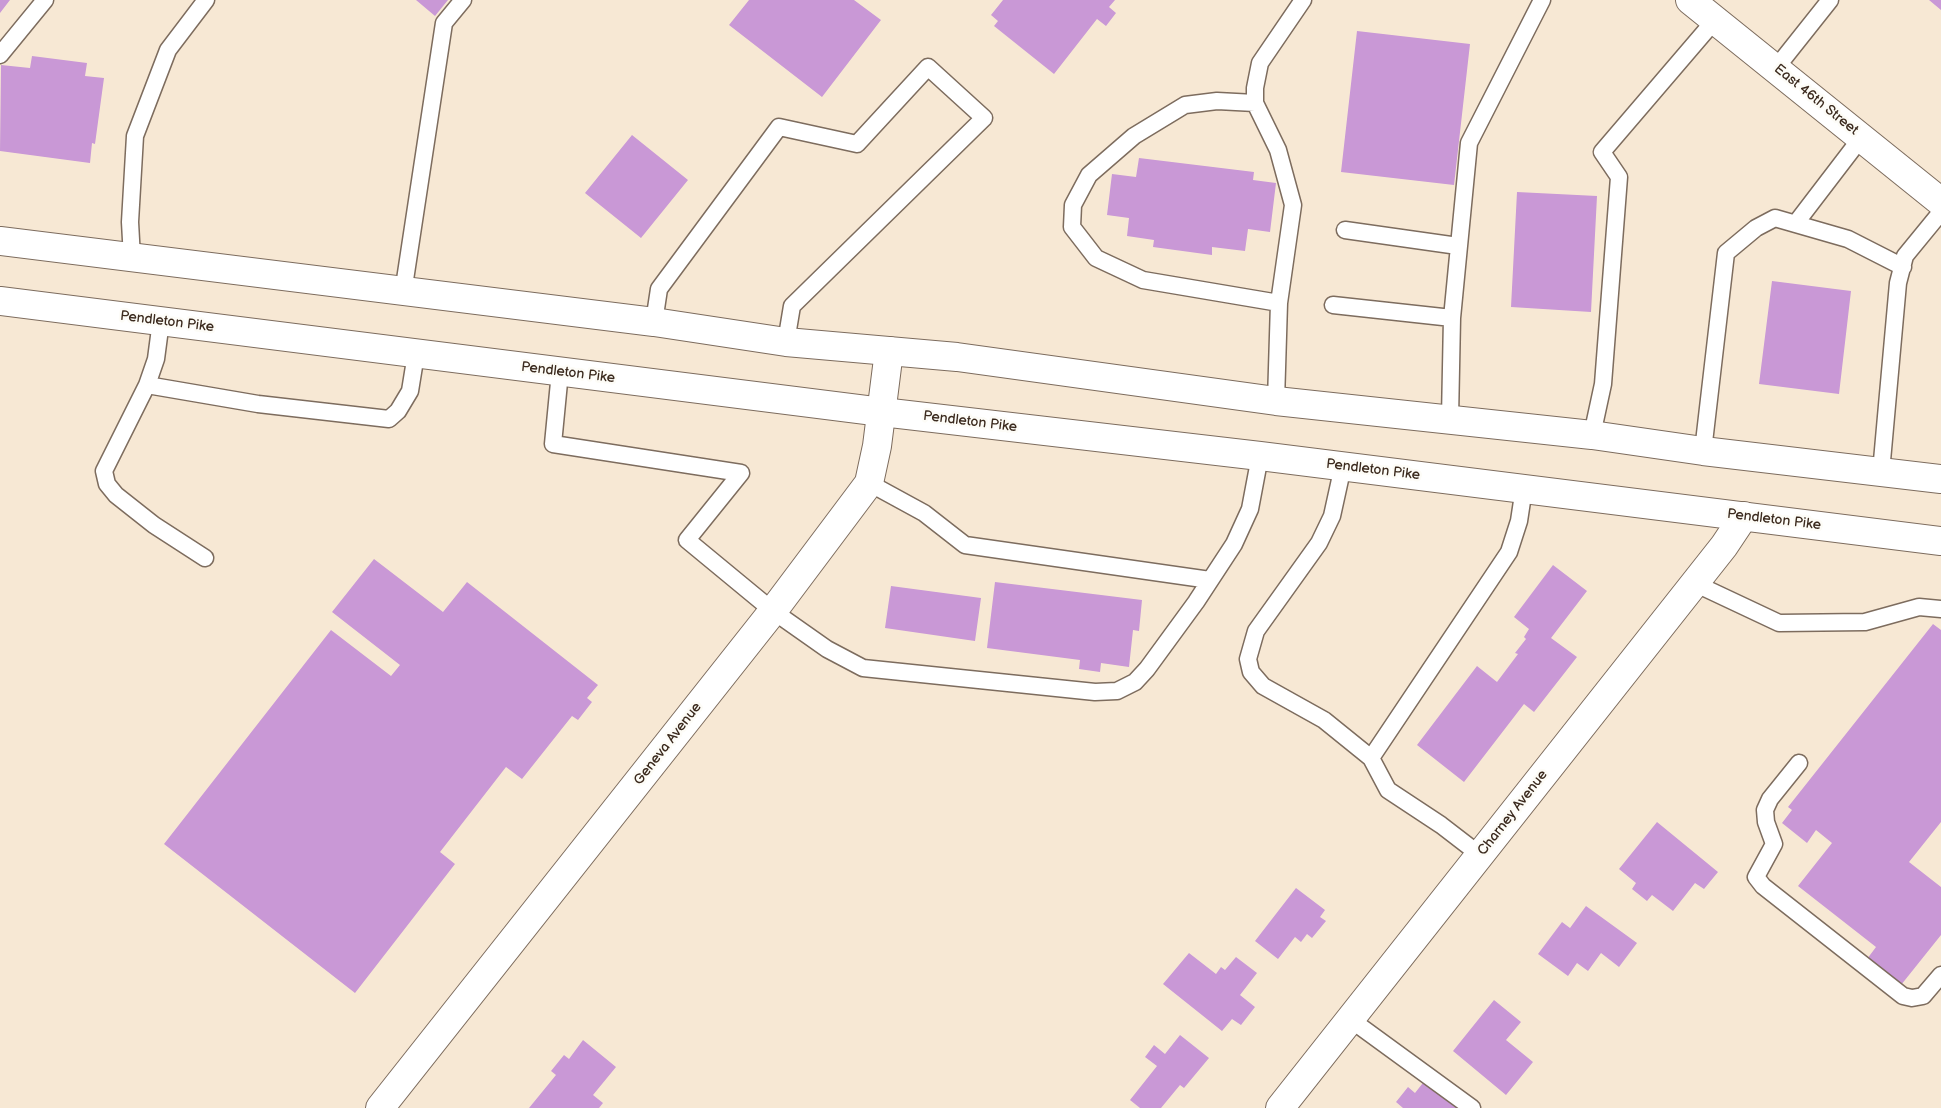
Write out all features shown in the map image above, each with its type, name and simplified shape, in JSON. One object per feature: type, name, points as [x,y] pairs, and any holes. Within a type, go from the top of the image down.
[{"type":"main road","name":"East 46th Street","points":[[1690,0],[1941,202]]},
{"type":"main road","points":[[0,241],[403,293],[654,322],[786,342],[957,357],[1276,401],[1450,418],[1592,435],[1703,451],[1941,478]]},
{"type":"main road","name":"Pendleton Pike","points":[[0,301],[882,412],[1524,488],[1941,541]]},
{"type":"main road","name":"Geneva Avenue","points":[[380,1108],[773,611],[869,483],[882,412],[889,351]]},
{"type":"main road","name":"Charney Avenue","points":[[1280,1108],[1694,583],[1744,516]]},
{"type":"lane","points":[[0,55],[45,0]]},
{"type":"lane","points":[[132,258],[130,222],[135,136],[168,50],[206,0]]},
{"type":"lane","points":[[403,293],[444,23],[463,0]]},
{"type":"lane","points":[[1276,401],[1279,303],[1293,205],[1278,150],[1255,103],[1260,63],[1303,0]]},
{"type":"lane","points":[[1450,418],[1452,318],[1469,143],[1542,0]]},
{"type":"lane","points":[[1776,68],[1830,0]]},
{"type":"lane","points":[[1592,435],[1603,384],[1619,177],[1602,152],[1715,20]]},
{"type":"lane","points":[[654,322],[660,289],[779,127],[857,144],[928,68],[984,118],[792,306],[786,342]]},
{"type":"lane","points":[[1255,103],[1217,101],[1185,105],[1134,136],[1089,175],[1073,205],[1072,226],[1096,258],[1143,280],[1279,303]]},
{"type":"lane","points":[[1796,223],[1862,138]]},
{"type":"lane","points":[[1881,472],[1898,283],[1905,256],[1941,212]]},
{"type":"lane","points":[[1703,451],[1705,418],[1726,253],[1756,228],[1774,218],[1848,239],[1903,267]]},
{"type":"lane","points":[[1345,230],[1458,246]]},
{"type":"lane","points":[[1333,305],[1452,318]]},
{"type":"lane","points":[[161,321],[156,360],[147,385],[104,471],[107,484],[116,495],[154,525],[206,558]]},
{"type":"lane","points":[[147,385],[258,404],[389,419],[398,411],[410,391],[416,354]]},
{"type":"lane","points":[[560,372],[553,444],[741,474],[687,540],[773,611],[827,649],[863,668],[1095,692],[1117,691],[1135,682],[1147,670],[1234,544],[1250,509],[1260,456]]},
{"type":"lane","points":[[1343,466],[1332,516],[1320,543],[1256,631],[1248,658],[1251,672],[1263,686],[1324,720],[1371,758],[1388,790],[1441,825],[1480,855]]},
{"type":"lane","points":[[869,483],[924,513],[965,546],[1210,580]]},
{"type":"lane","points":[[1371,758],[1509,552],[1519,521],[1524,488]]},
{"type":"lane","points":[[1694,583],[1779,623],[1865,622],[1918,607],[1941,609]]},
{"type":"lane","points":[[1799,763],[1770,799],[1765,810],[1766,822],[1774,844],[1756,877],[1763,886],[1902,996],[1912,998],[1923,996],[1941,975]]},
{"type":"lane","points":[[1350,1019],[1472,1108]]},
{"type":"building","points":[[0,0],[10,0],[0,13]]},
{"type":"building","points":[[416,0],[448,0],[435,16]]},
{"type":"building","points":[[749,0],[854,0],[881,20],[822,97],[729,25]]},
{"type":"building","points":[[1003,0],[1115,0],[1109,7],[1116,13],[1106,26],[1097,19],[1054,74],[994,26],[998,21],[991,15]]},
{"type":"building","points":[[1929,0],[1941,0],[1941,10]]},
{"type":"building","points":[[1357,31],[1470,44],[1454,185],[1341,172]]},
{"type":"building","points":[[32,56],[87,63],[85,76],[104,78],[95,144],[92,143],[90,163],[0,151],[1,65],[30,68]]},
{"type":"building","points":[[632,135],[688,180],[641,238],[585,193]]},
{"type":"building","points":[[1139,158],[1254,172],[1253,180],[1276,183],[1270,232],[1248,229],[1245,251],[1212,247],[1212,255],[1153,247],[1154,240],[1127,236],[1129,218],[1107,215],[1112,174],[1136,177]]},
{"type":"building","points":[[1517,192],[1597,196],[1591,312],[1511,307]]},
{"type":"building","points":[[1772,281],[1851,291],[1839,394],[1759,384]]},
{"type":"building","points":[[374,559],[443,612],[467,582],[598,685],[587,698],[592,702],[578,720],[572,716],[522,779],[506,767],[440,852],[455,864],[355,993],[164,844],[331,630],[391,676],[400,665],[332,612]]},
{"type":"building","points":[[1553,565],[1587,591],[1551,638],[1577,657],[1534,712],[1524,704],[1464,782],[1417,745],[1477,666],[1497,682],[1518,654],[1515,653],[1526,639],[1524,637],[1529,629],[1514,617]]},
{"type":"building","points":[[995,582],[1142,600],[1139,631],[1133,630],[1129,667],[1101,663],[1100,672],[1079,669],[1080,660],[987,648]]},
{"type":"building","points":[[891,586],[981,598],[975,641],[885,628]]},
{"type":"building","points":[[1933,624],[1941,630],[1941,822],[1909,862],[1941,887],[1941,935],[1901,985],[1867,959],[1876,947],[1798,886],[1832,843],[1816,830],[1807,843],[1782,823],[1792,810],[1788,807]]},
{"type":"building","points":[[1657,822],[1718,872],[1704,889],[1695,883],[1673,911],[1652,895],[1647,901],[1632,889],[1636,883],[1619,869]]},
{"type":"building","points":[[1296,888],[1325,910],[1320,917],[1326,921],[1312,938],[1307,934],[1301,942],[1295,937],[1278,959],[1255,941]]},
{"type":"building","points":[[1586,906],[1637,943],[1619,967],[1601,953],[1588,971],[1577,963],[1568,976],[1538,954],[1562,922],[1570,928]]},
{"type":"building","points":[[1189,953],[1216,974],[1221,967],[1225,970],[1236,957],[1257,973],[1240,995],[1255,1007],[1241,1025],[1232,1019],[1222,1031],[1163,984]]},
{"type":"building","points":[[1494,1000],[1521,1022],[1506,1040],[1533,1062],[1506,1095],[1453,1051]]},
{"type":"building","points":[[1180,1035],[1209,1058],[1184,1088],[1180,1085],[1161,1108],[1140,1108],[1130,1100],[1157,1066],[1145,1057],[1154,1045],[1165,1054]]},
{"type":"building","points":[[583,1040],[616,1067],[593,1095],[603,1103],[599,1108],[529,1108],[556,1075],[551,1071],[564,1055],[569,1059]]},
{"type":"building","points":[[1426,1079],[1461,1108],[1403,1108],[1396,1102],[1408,1087],[1415,1093]]}]
